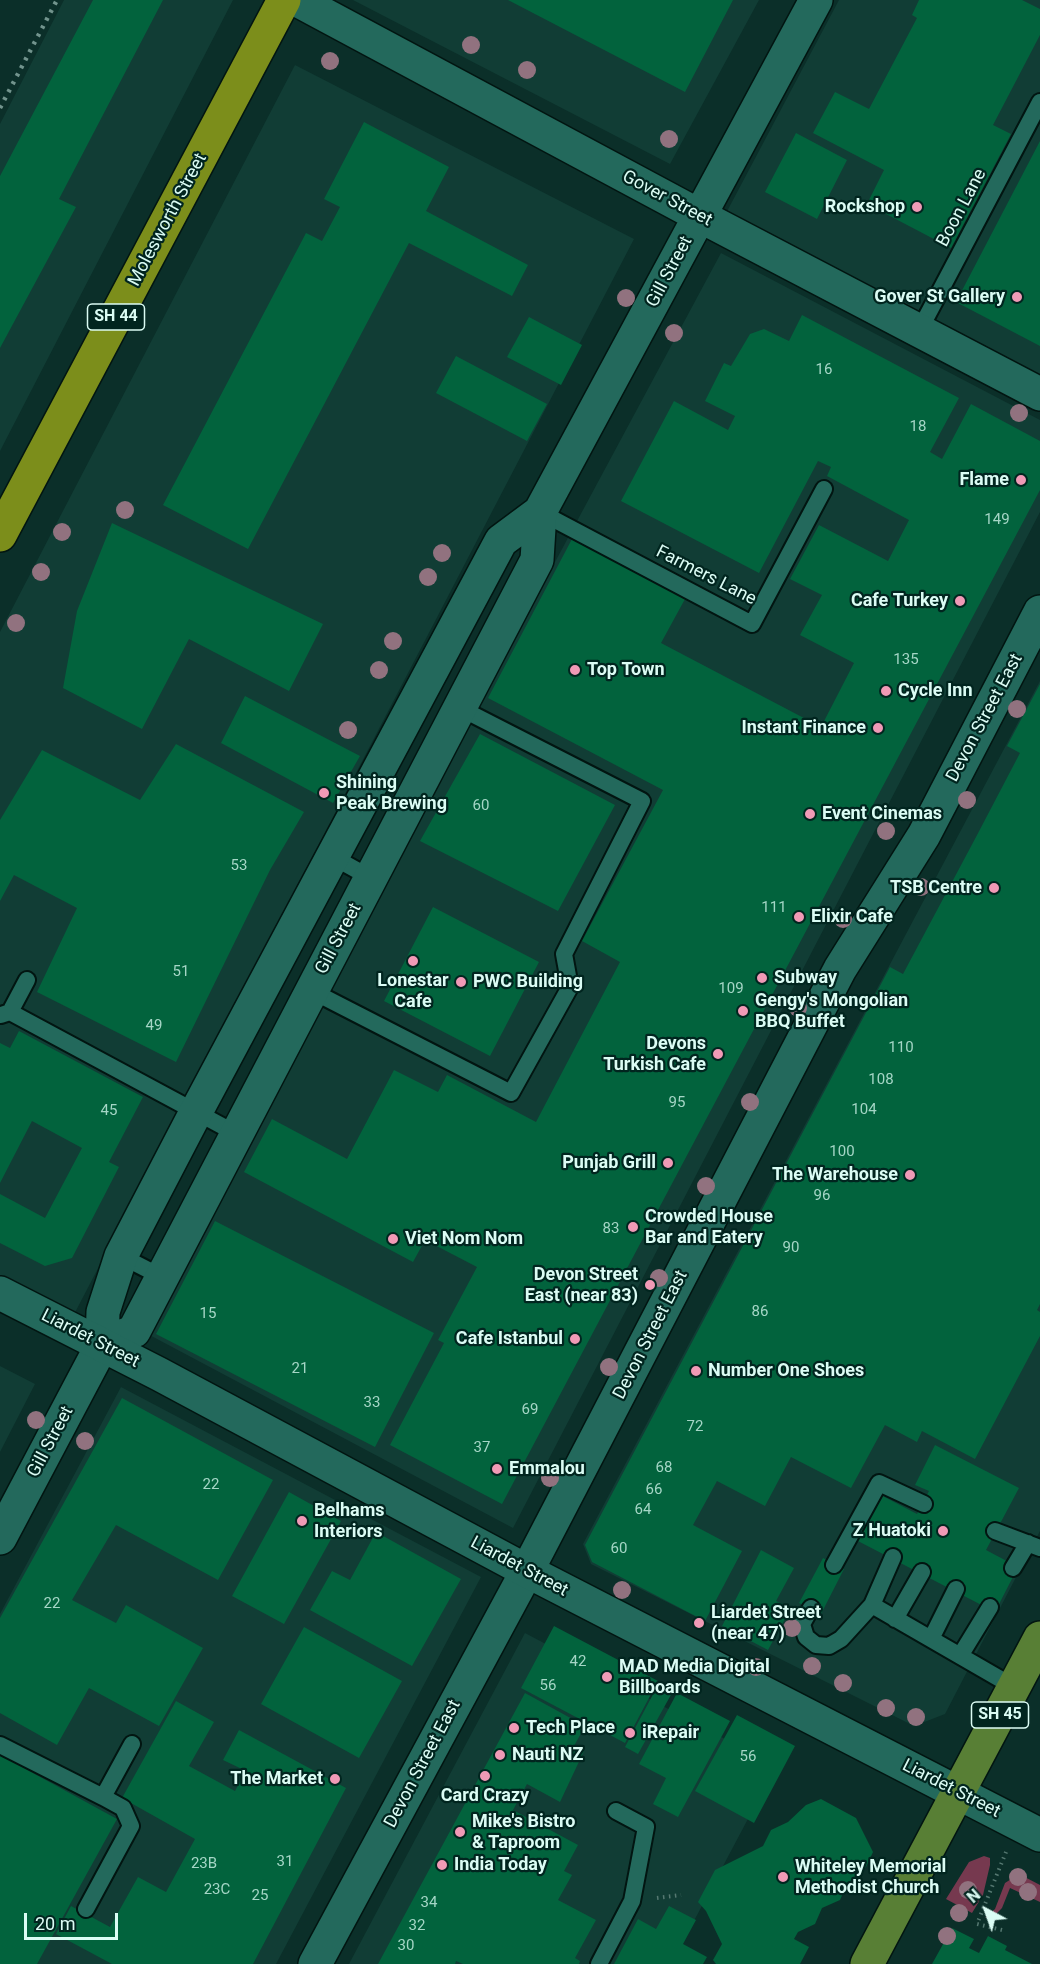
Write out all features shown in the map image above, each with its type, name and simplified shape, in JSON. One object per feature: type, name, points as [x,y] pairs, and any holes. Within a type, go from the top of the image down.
[{"type":"highway","name":"Molesworth Street","points":[[0,535],[284,0]]},
{"type":"main road","name":"SH 45","points":[[867,1964],[1040,1638]]},
{"type":"street","name":"Gover Street","points":[[297,0],[700,216],[1040,394]]},
{"type":"street","name":"Gill Street","points":[[102,1345],[134,1331],[537,560],[540,512],[816,0]]},
{"type":"street","name":"Gill Street","points":[[0,1538],[102,1345],[103,1312],[121,1256],[196,1112],[501,541],[540,512]]},
{"type":"street","name":"Devon Street East","points":[[315,1964],[527,1571],[840,969],[924,835],[1040,612]]},
{"type":"street","name":"Liardet Street","points":[[0,1293],[527,1571],[1040,1835]]},
{"type":"lane","name":"Boon Lane","points":[[919,331],[1040,102]]},
{"type":"lane","name":"Farmers Lane","points":[[540,512],[752,624],[824,489]]},
{"type":"lane","points":[[312,990],[511,1093],[570,987],[564,954],[642,801],[460,708]]},
{"type":"lane","points":[[333,857],[371,878]]},
{"type":"lane","points":[[27,980],[5,1014],[237,1134]]},
{"type":"lane","points":[[121,1256],[162,1277]]},
{"type":"lane","points":[[834,1565],[879,1483],[920,1502]]},
{"type":"lane","points":[[995,1531],[1034,1546],[1013,1568]]},
{"type":"lane","points":[[811,1608],[802,1624],[806,1637],[816,1645],[829,1646],[859,1623],[872,1605],[892,1557]]},
{"type":"lane","points":[[895,1619],[922,1572]]},
{"type":"lane","points":[[931,1639],[956,1589]]},
{"type":"lane","points":[[872,1605],[1014,1687]]},
{"type":"lane","points":[[960,1656],[990,1607]]},
{"type":"lane","points":[[0,1744],[123,1808],[131,1826],[86,1909]]},
{"type":"lane","points":[[104,1797],[132,1744]]},
{"type":"lane","points":[[599,1964],[632,1901],[646,1827],[616,1811]]},
{"type":"path","points":[[995,1878],[977,1924],[1002,1930]]},
{"type":"shaded area","points":[[64,0],[233,0],[0,451],[0,124]]},
{"type":"shaded area","points":[[353,0],[759,0],[670,164]]},
{"type":"shaded area","points":[[839,0],[1040,0],[1040,383],[724,217]]},
{"type":"shaded area","points":[[295,65],[634,239],[69,1324],[0,1288],[0,632]]},
{"type":"shaded area","points":[[721,253],[1040,420],[1040,512],[513,1528],[142,1331]]},
{"type":"shaded area","points":[[1040,681],[1040,1531],[945,1714],[914,1726],[591,1564],[583,1544]]},
{"type":"shaded area","points":[[0,1366],[35,1384],[0,1452]]},
{"type":"shaded area","points":[[121,1387],[481,1577],[276,1964],[0,1964],[0,1614]]},
{"type":"shaded area","points":[[525,1633],[776,1766],[678,1951],[701,1964],[349,1964]]},
{"type":"shaded area","points":[[984,1856],[990,1858],[990,1865],[983,1895],[972,1913],[946,1899],[969,1862]]},
{"type":"shaded area","points":[[1019,1874],[1040,1885],[1040,1902],[1010,1888],[1002,1908],[995,1915],[985,1918],[995,1909],[1005,1883]]},
{"type":"building","points":[[93,0],[163,0],[59,199],[76,207],[0,348],[0,176]]},
{"type":"building","points":[[508,0],[733,0],[685,92]]},
{"type":"building","points":[[919,0],[1022,0],[1040,9],[1040,35],[993,125],[1011,134],[951,248],[867,204],[884,170],[813,133],[835,92],[869,109],[917,18],[912,15]]},
{"type":"building","points":[[364,122],[449,167],[426,211],[528,265],[512,296],[409,243],[248,549],[163,505],[306,233],[322,241],[340,207],[324,199]]},
{"type":"building","points":[[796,133],[847,160],[817,219],[765,192]]},
{"type":"building","points":[[1040,141],[1040,346],[956,302]]},
{"type":"building","points":[[802,315],[959,398],[930,452],[942,459],[971,404],[1040,441],[1040,490],[502,1504],[390,1445],[444,1343],[438,1340],[477,1267],[425,1240],[413,1262],[244,1172],[272,1119],[347,1159],[394,1070],[438,1092],[447,1075],[536,1122],[620,962],[582,941],[663,790],[488,698],[572,539],[685,599],[661,643],[821,727],[854,663],[800,635],[822,595],[790,579],[819,525],[888,561],[909,520],[827,476],[831,467],[818,461],[759,573],[621,501],[674,401],[728,430],[735,416],[705,401],[724,363],[731,366],[750,334],[764,329],[789,341]]},
{"type":"building","points":[[529,317],[582,345],[561,385],[507,357]]},
{"type":"building","points":[[456,356],[547,404],[527,441],[436,393]]},
{"type":"building","points":[[112,523],[323,624],[289,691],[189,639],[142,729],[63,688],[77,611]]},
{"type":"building","name":"The Warehouse","points":[[1040,684],[1040,1304],[1037,1310],[1040,1312],[1040,1336],[975,1459],[922,1431],[917,1442],[885,1425],[851,1488],[791,1457],[765,1506],[717,1481],[693,1525],[742,1551],[705,1621],[592,1562],[585,1545],[890,967],[903,974],[976,837],[1020,753],[1007,746]]},
{"type":"building","points":[[245,696],[360,756],[333,803],[221,743]]},
{"type":"building","points":[[480,734],[615,805],[558,911],[420,841]]},
{"type":"building","points":[[176,744],[304,812],[270,870],[176,1062],[37,992],[77,908],[14,875],[0,901],[0,820],[42,750],[140,800]]},
{"type":"building","name":"PWC Building","points":[[433,907],[539,962],[490,1056],[384,1001]]},
{"type":"building","points":[[19,1031],[143,1097],[109,1162],[119,1167],[72,1258],[45,1266],[0,1243],[0,1194],[45,1218],[82,1148],[32,1121],[0,1183],[0,1043],[10,1048]]},
{"type":"building","points":[[215,1221],[434,1333],[375,1447],[156,1334]]},
{"type":"building","points":[[122,1398],[273,1480],[218,1580],[116,1525],[72,1600],[116,1623],[126,1605],[203,1648],[159,1726],[89,1688],[57,1745],[0,1713],[0,1618]]},
{"type":"building","points":[[935,1445],[1019,1488],[986,1550],[1018,1567],[995,1612],[854,1539],[877,1493],[917,1514],[929,1491],[915,1485]]},
{"type":"building","points":[[289,1492],[341,1521],[284,1624],[232,1596]]},
{"type":"building","points":[[376,1532],[461,1579],[412,1666],[310,1610],[332,1571],[350,1580]]},
{"type":"building","points":[[761,1550],[794,1568],[776,1601],[791,1608],[768,1650],[722,1626]]},
{"type":"building","points":[[823,1558],[844,1569],[821,1614],[799,1603]]},
{"type":"building","points":[[554,1626],[658,1681],[625,1743],[521,1688]]},
{"type":"building","points":[[304,1627],[402,1681],[359,1758],[261,1704]]},
{"type":"building","points":[[658,1685],[672,1693],[638,1754],[625,1747]]},
{"type":"building","points":[[525,1693],[585,1726],[574,1746],[584,1751],[560,1802],[527,1784],[513,1810],[578,1845],[564,1871],[572,1875],[558,1900],[596,1920],[575,1958],[580,1961],[579,1964],[463,1964],[456,1961],[455,1964],[378,1964]]},
{"type":"building","points":[[677,1693],[730,1721],[678,1817],[653,1804],[666,1778],[639,1764]]},
{"type":"building","points":[[176,1701],[214,1722],[189,1766],[235,1791],[246,1771],[223,1760],[239,1730],[346,1788],[253,1964],[112,1964],[56,1934],[71,1906],[110,1927],[138,1877],[166,1892],[195,1839],[122,1798]]},
{"type":"building","points":[[737,1715],[795,1746],[754,1823],[695,1791]]},
{"type":"building","points":[[0,1755],[117,1819],[37,1964],[0,1964]]},
{"type":"building","name":"Whiteley Memorial Methodist Church","points":[[821,1799],[856,1818],[873,1852],[866,1867],[847,1884],[840,1900],[822,1908],[815,1924],[798,1932],[794,1939],[809,1947],[800,1964],[716,1964],[713,1960],[722,1944],[706,1911],[698,1902],[715,1870],[763,1846],[771,1830],[788,1822],[806,1805]]},
{"type":"building","points":[[669,1906],[696,1920],[683,1944],[707,1957],[703,1964],[614,1964],[638,1919],[656,1929]]},
{"type":"building","points":[[952,1928],[974,1939],[969,1948],[979,1953],[988,1936],[1007,1946],[1005,1950],[1032,1964],[932,1964]]},
{"type":"railway","points":[[0,108],[57,0]]},
{"type":"place","name":"Rockshop","points":[[917,207]]},
{"type":"place","name":"Gover St Gallery","points":[[1017,297]]},
{"type":"place","name":"Flame","points":[[1021,480]]},
{"type":"place","name":"Cafe Turkey","points":[[960,601]]},
{"type":"place","name":"Top Town","points":[[575,670]]},
{"type":"place","name":"Cycle Inn","points":[[886,691]]},
{"type":"place","name":"Instant Finance","points":[[878,728]]},
{"type":"place","name":"Shining Peak Brewing","points":[[324,793]]},
{"type":"place","name":"Event Cinemas","points":[[810,814]]},
{"type":"place","name":"TSB Centre","points":[[994,888]]},
{"type":"place","name":"Elixir Cafe","points":[[799,917]]},
{"type":"place","name":"Lonestar Cafe","points":[[413,961]]},
{"type":"place","name":"Subway","points":[[762,978]]},
{"type":"place","name":"PWC Building","points":[[461,982]]},
{"type":"place","name":"Gengy's Mongolian BBQ Buffet","points":[[743,1011]]},
{"type":"place","name":"Devons Turkish Cafe","points":[[718,1054]]},
{"type":"place","name":"Punjab Grill","points":[[668,1163]]},
{"type":"place","name":"The Warehouse","points":[[910,1175]]},
{"type":"place","name":"Crowded House Bar and Eatery","points":[[633,1227]]},
{"type":"place","name":"Viet Nom Nom","points":[[393,1239]]},
{"type":"place","name":"Devon Street East (near 83)","points":[[650,1285]]},
{"type":"place","name":"Cafe Istanbul","points":[[575,1339]]},
{"type":"place","name":"Number One Shoes","points":[[696,1371]]},
{"type":"place","name":"Emmalou","points":[[497,1469]]},
{"type":"place","name":"Belhams Interiors","points":[[302,1521]]},
{"type":"place","name":"Z Huatoki","points":[[943,1531]]},
{"type":"place","name":"Liardet Street (near 47)","points":[[699,1623]]},
{"type":"place","name":"MAD Media Digital Billboards","points":[[607,1677]]},
{"type":"place","name":"Tech Place","points":[[514,1728]]},
{"type":"place","name":"iRepair","points":[[630,1733]]},
{"type":"place","name":"Nauti NZ","points":[[500,1755]]},
{"type":"place","name":"Card Crazy","points":[[485,1776]]},
{"type":"place","name":"The Market","points":[[335,1779]]},
{"type":"place","name":"Mike's Bistro & Taproom","points":[[460,1832]]},
{"type":"place","name":"India Today","points":[[442,1865]]},
{"type":"place","name":"Whiteley Memorial Methodist Church","points":[[783,1877]]}]
